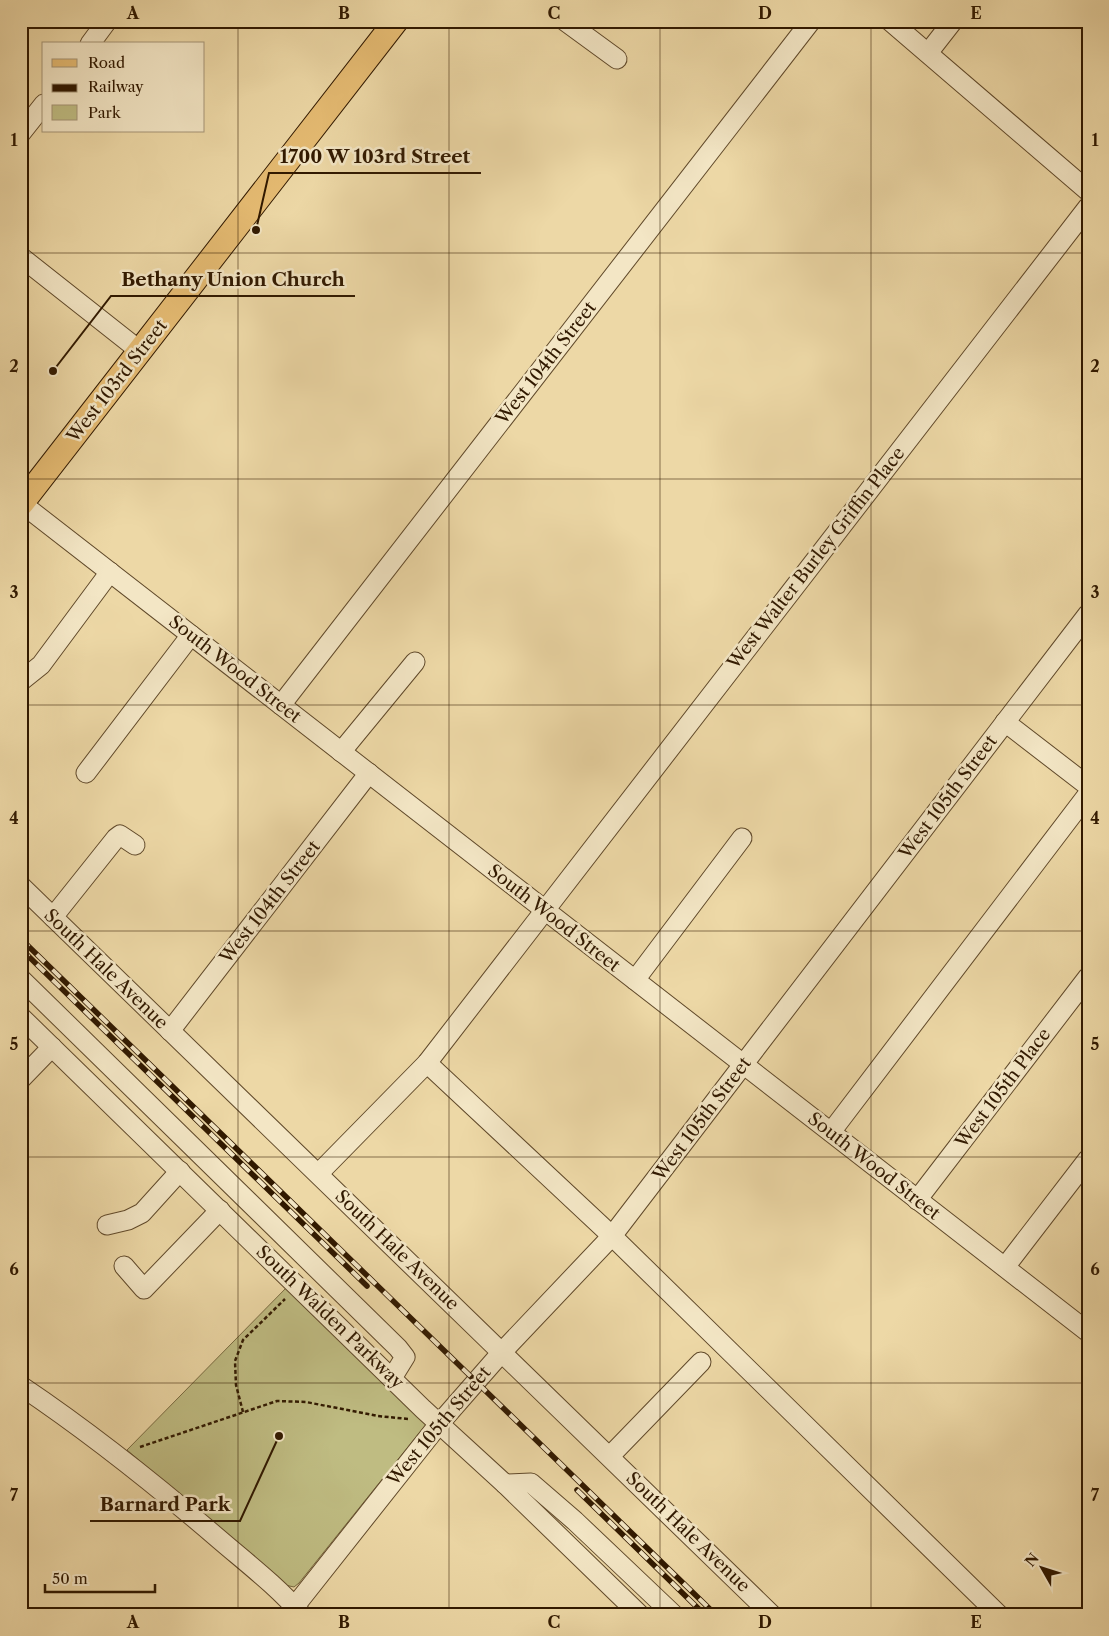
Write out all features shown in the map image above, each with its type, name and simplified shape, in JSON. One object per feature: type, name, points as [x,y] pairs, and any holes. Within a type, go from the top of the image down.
[{"type":"main road","name":"West 103rd Street","points":[[21,503],[396,21]]},
{"type":"street","points":[[91,42],[107,21]]},
{"type":"street","points":[[565,21],[617,59]]},
{"type":"street","name":"West 104th Street","points":[[282,705],[811,21]]},
{"type":"street","points":[[890,21],[1088,191]]},
{"type":"street","points":[[928,53],[953,21]]},
{"type":"street","points":[[21,133],[42,107]]},
{"type":"street","name":"West Walter Burley Griffin Place","points":[[319,1173],[427,1063],[1088,207]]},
{"type":"street","points":[[21,257],[140,350]]},
{"type":"street","name":"South Wood Street","points":[[21,503],[1088,1332]]},
{"type":"street","points":[[21,681],[41,665],[110,572]]},
{"type":"street","name":"West 105th Street","points":[[298,1610],[439,1424],[502,1352],[612,1236],[1088,614]]},
{"type":"street","points":[[86,773],[191,635]]},
{"type":"street","points":[[341,752],[415,662]]},
{"type":"street","points":[[1005,722],[1088,786]]},
{"type":"street","name":"West 104th Street","points":[[170,1031],[369,774]]},
{"type":"street","points":[[831,1132],[1088,794]]},
{"type":"street","points":[[53,917],[116,838],[120,835],[135,845]]},
{"type":"street","points":[[635,980],[742,838]]},
{"type":"street","name":"South Hale Avenue","points":[[21,886],[319,1173],[772,1615]]},
{"type":"street","name":"West 105th Place","points":[[917,1200],[1088,977]]},
{"type":"street","points":[[21,979],[398,1348],[405,1358],[392,1378]]},
{"type":"street","name":"South Walden Parkway","points":[[21,1017],[439,1424],[505,1484],[640,1615]]},
{"type":"street","points":[[21,1079],[52,1046]]},
{"type":"street","points":[[427,1063],[612,1236],[999,1615]]},
{"type":"street","points":[[1005,1268],[1088,1159]]},
{"type":"street","points":[[107,1224],[128,1220],[142,1212],[180,1171]]},
{"type":"street","points":[[124,1266],[144,1289],[220,1210]]},
{"type":"street","points":[[610,1456],[701,1362]]},
{"type":"street","points":[[21,1386],[78,1424],[139,1472],[298,1610]]},
{"type":"street","points":[[505,1484],[531,1483],[575,1521],[674,1615]]},
{"type":"path","points":[[243,1412],[236,1386],[236,1361],[238,1354],[244,1340],[285,1299]]},
{"type":"path","points":[[140,1447],[277,1401],[306,1402],[378,1416],[409,1419]]},
{"type":"green space","points":[[288,1286],[428,1422],[294,1587],[285,1585],[127,1450]]},
{"type":"railway","points":[[21,939],[716,1615]]},
{"type":"railway","points":[[21,949],[367,1286]]},
{"type":"railway","points":[[577,1490],[705,1615]]},
{"type":"place","name":"1700 W 103rd Street","points":[[256,230]]},
{"type":"place","name":"Bethany Union Church","points":[[53,371]]},
{"type":"place","name":"Barnard Park","points":[[279,1436]]}]
